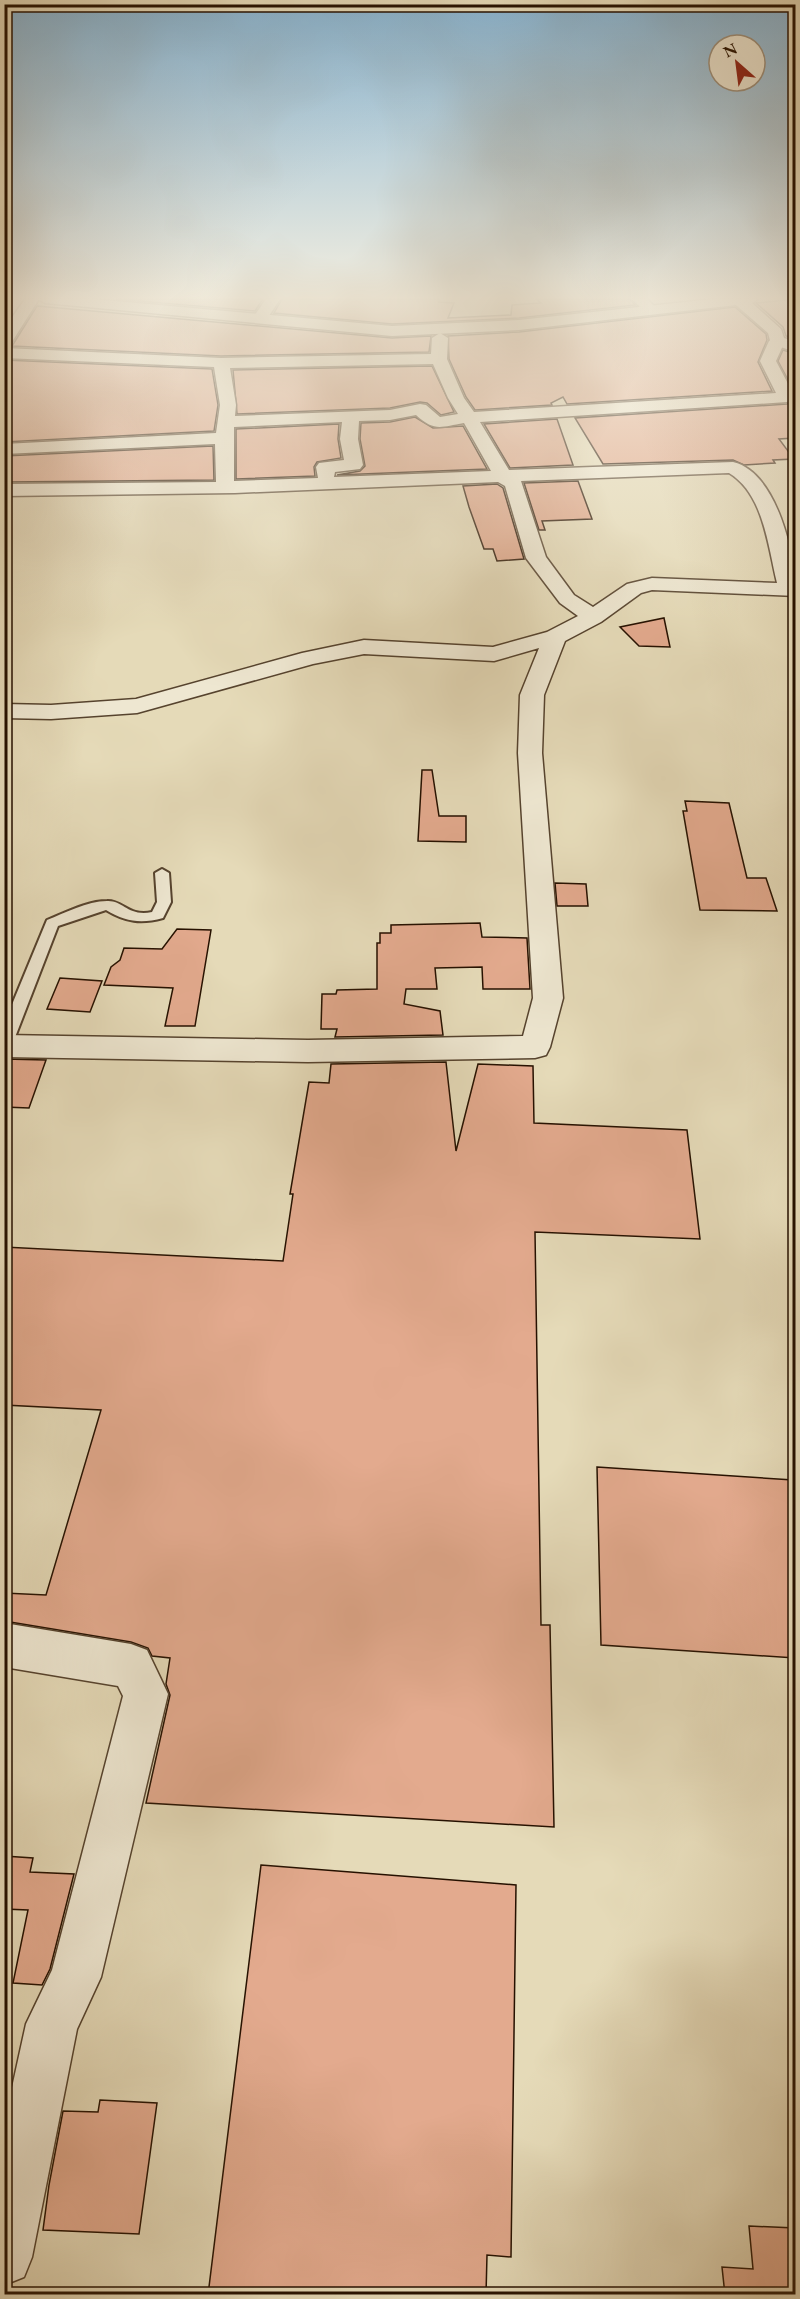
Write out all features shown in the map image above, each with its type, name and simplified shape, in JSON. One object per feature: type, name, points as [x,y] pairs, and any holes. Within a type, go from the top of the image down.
[{"type":"street","points":[[225,487],[226,406]]},
{"type":"street","points":[[419,406],[436,423],[555,406]]},
{"type":"street","points":[[461,406],[490,450],[503,477],[513,483],[536,558],[567,599],[593,617]]},
{"type":"street","points":[[4,449],[390,415],[420,409]]},
{"type":"street","points":[[327,484],[325,467],[354,465],[349,439],[351,435],[350,417]]},
{"type":"street","points":[[4,490],[327,484],[735,467],[749,478],[761,496],[792,590],[652,584],[634,588],[593,617],[555,637],[494,654],[364,647],[310,658],[137,706],[51,712],[4,711]]},
{"type":"street","points":[[4,1045],[308,1051],[535,1047],[548,998],[530,753],[532,695],[555,637]]},
{"type":"street","points":[[4,1645],[131,1666],[146,1694],[76,1977],[52,2024],[4,2257]]},
{"type":"lane","points":[[4,1045],[52,923],[83,910],[108,905],[126,916],[143,920],[158,915],[164,902],[162,873]]},
{"type":"building","points":[[4,406],[218,406],[214,431],[4,442]]},
{"type":"building","points":[[236,406],[399,406],[390,408],[237,414]]},
{"type":"building","points":[[431,406],[451,406],[454,412],[441,415]]},
{"type":"building","points":[[472,406],[532,406],[475,410]]},
{"type":"building","points":[[752,406],[795,406],[795,438],[779,439],[794,459],[744,465],[733,460],[603,464],[575,418]]},
{"type":"building","points":[[415,417],[433,428],[463,426],[487,469],[337,475],[360,471],[365,466],[360,439],[361,423],[390,422]]},
{"type":"building","points":[[557,419],[573,465],[510,468],[484,424]]},
{"type":"building","points":[[339,424],[338,439],[341,458],[317,462],[314,467],[315,476],[236,479],[236,429]]},
{"type":"building","points":[[213,446],[214,480],[4,482],[4,456]]},
{"type":"building","points":[[578,481],[592,519],[542,521],[545,530],[539,530],[524,483]]},
{"type":"building","points":[[497,484],[503,488],[524,559],[497,561],[493,549],[484,549],[463,486]]},
{"type":"building","points":[[664,618],[670,647],[639,646],[620,627]]},
{"type":"building","points":[[422,770],[432,770],[439,816],[466,816],[466,842],[418,841]]},
{"type":"building","points":[[685,801],[729,803],[747,878],[766,878],[777,911],[700,910],[683,811],[687,811]]},
{"type":"building","points":[[555,883],[586,884],[588,906],[557,906]]},
{"type":"building","points":[[480,923],[482,937],[527,938],[530,989],[483,989],[482,967],[435,968],[437,989],[406,989],[404,1004],[440,1011],[443,1035],[335,1037],[337,1029],[321,1029],[322,994],[336,994],[337,990],[377,989],[377,943],[380,943],[380,933],[391,933],[391,925]]},
{"type":"building","points":[[177,929],[211,930],[195,1026],[165,1026],[173,988],[104,985],[111,967],[120,960],[124,948],[162,949]]},
{"type":"building","points":[[60,978],[102,981],[90,1012],[47,1009]]},
{"type":"building","points":[[4,1059],[46,1060],[29,1108],[4,1107]]},
{"type":"building","points":[[446,1062],[456,1151],[478,1064],[533,1066],[534,1123],[687,1130],[700,1239],[535,1232],[541,1625],[550,1625],[554,1827],[146,1803],[170,1695],[166,1684],[170,1658],[152,1656],[148,1648],[131,1642],[4,1621],[4,1593],[46,1595],[101,1410],[4,1405],[4,1247],[283,1261],[293,1194],[290,1194],[309,1082],[329,1083],[331,1064]]},
{"type":"building","points":[[597,1467],[793,1480],[795,1484],[795,1658],[601,1645]]},
{"type":"building","points":[[4,1856],[33,1858],[30,1872],[74,1874],[50,1969],[42,1985],[13,1983],[28,1910],[4,1909]]},
{"type":"building","points":[[261,1865],[516,1885],[511,2257],[487,2255],[486,2295],[208,2295]]},
{"type":"building","points":[[100,2100],[157,2103],[139,2234],[43,2230],[63,2111],[98,2112]]},
{"type":"building","points":[[749,2226],[795,2228],[795,2295],[725,2295],[722,2267],[753,2269]]}]
